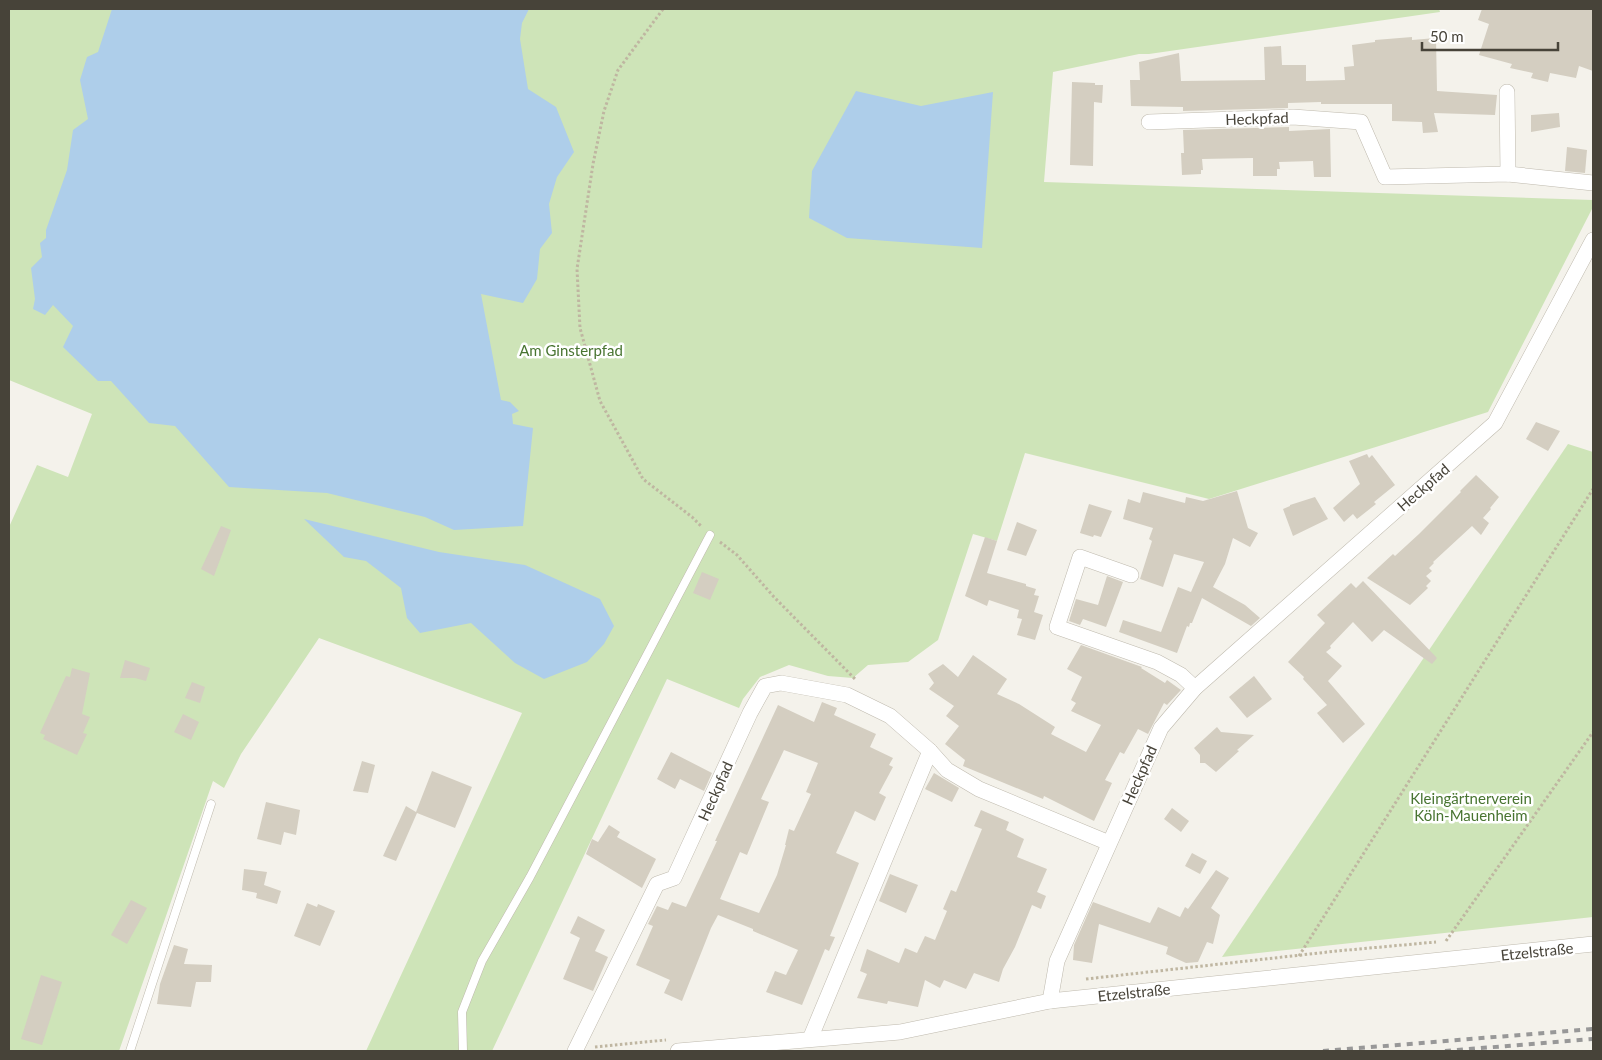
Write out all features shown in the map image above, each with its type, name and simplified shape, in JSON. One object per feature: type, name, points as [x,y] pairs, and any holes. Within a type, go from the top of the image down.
[{"type":"street","points":[[1507,92],[1508,174]]},
{"type":"street","name":"Heckpfad","points":[[1149,122],[1293,117],[1362,122],[1385,177],[1508,174],[1593,183]]},
{"type":"street","name":"Heckpfad","points":[[1050,1001],[1057,961],[1161,728],[1195,688],[1495,423],[1593,240]]},
{"type":"street","points":[[1130,575],[1080,557],[1057,626],[1157,662],[1181,675],[1195,688]]},
{"type":"street","name":"Heckpfad","points":[[574,1051],[657,884],[674,878],[750,713],[765,686],[781,683],[848,695],[890,716],[930,751],[947,770],[979,790],[1109,843]]},
{"type":"street","points":[[810,1039],[930,751]]},
{"type":"street","name":"Etzelstraße","points":[[678,1051],[900,1032],[1050,1001],[1593,944]]},
{"type":"lane","points":[[463,1051],[462,1012],[482,961],[530,878],[710,535]]},
{"type":"lane","points":[[130,1051],[211,804]]},
{"type":"path","points":[[663,9],[618,70],[604,111],[593,164],[577,269],[580,328],[600,401],[643,479],[737,555],[774,597],[857,682]]},
{"type":"path","points":[[1299,956],[1593,489]]},
{"type":"path","points":[[1446,942],[1593,732]]},
{"type":"green space","name":"Am Ginsterpfad","points":[[9,9],[1439,9],[1440,12],[1139,54],[1053,72],[1044,182],[1593,200],[1593,207],[1488,412],[1209,499],[1025,453],[997,541],[973,534],[938,640],[908,662],[868,665],[853,678],[828,676],[789,665],[760,677],[743,699],[739,708],[667,679],[492,1051],[366,1051],[522,713],[319,638],[241,754],[224,788],[213,781],[119,1051],[9,1051],[9,527],[37,465],[68,477],[92,414],[9,380]]},
{"type":"green space","name":"Kleingärtnerverein Köln-Mauenheim","points":[[1568,444],[1593,452],[1593,917],[1222,957]]},
{"type":"water","points":[[112,9],[529,9],[522,23],[520,39],[528,89],[556,107],[574,152],[557,177],[549,204],[552,233],[540,249],[537,279],[523,303],[481,294],[501,400],[510,402],[519,411],[512,414],[513,424],[533,428],[523,526],[454,530],[425,517],[327,493],[229,487],[175,426],[149,423],[111,381],[98,381],[63,347],[73,326],[53,305],[45,315],[33,309],[35,299],[31,268],[42,257],[40,243],[46,238],[46,230],[67,170],[73,130],[88,119],[80,80],[87,57],[98,52]]},
{"type":"water","points":[[856,91],[921,106],[993,92],[982,248],[847,238],[809,218],[812,171]]},
{"type":"water","points":[[304,519],[439,552],[525,565],[600,599],[614,626],[604,644],[587,662],[544,679],[515,663],[471,623],[420,633],[407,618],[401,588],[366,561],[344,557]]},
{"type":"building","points":[[1482,9],[1593,9],[1593,71],[1579,66],[1576,78],[1550,73],[1548,82],[1531,78],[1533,73],[1510,68],[1512,64],[1479,55],[1489,24],[1478,20]]},
{"type":"building","points":[[1412,37],[1412,40],[1436,38],[1437,91],[1497,95],[1495,115],[1434,113],[1438,132],[1423,133],[1422,122],[1392,121],[1392,104],[1288,103],[1288,108],[1183,111],[1183,107],[1131,106],[1130,80],[1140,80],[1139,62],[1179,53],[1181,81],[1265,80],[1264,47],[1281,46],[1282,65],[1306,65],[1306,81],[1345,80],[1344,67],[1354,66],[1352,45],[1375,42],[1375,40]]},
{"type":"building","points":[[1072,82],[1103,85],[1102,103],[1094,102],[1093,166],[1070,165]]},
{"type":"building","points":[[1559,113],[1560,127],[1531,132],[1531,115]]},
{"type":"building","points":[[1289,127],[1289,131],[1330,129],[1331,177],[1314,177],[1313,161],[1279,162],[1280,169],[1277,169],[1277,176],[1253,176],[1253,158],[1202,159],[1203,170],[1201,170],[1201,174],[1182,175],[1181,153],[1184,153],[1183,130]]},
{"type":"building","points":[[1567,147],[1587,150],[1585,173],[1565,171]]},
{"type":"building","points":[[1536,422],[1560,431],[1548,451],[1526,439]]},
{"type":"building","points":[[1367,454],[1369,458],[1372,455],[1395,485],[1357,519],[1353,514],[1344,522],[1333,508],[1360,484],[1349,461]]},
{"type":"building","points":[[1476,475],[1499,497],[1483,518],[1489,523],[1481,535],[1472,526],[1433,562],[1429,568],[1432,571],[1426,576],[1431,581],[1426,586],[1428,588],[1410,605],[1367,578],[1393,554],[1395,556],[1419,534]]},
{"type":"building","points":[[1237,491],[1248,528],[1258,533],[1250,547],[1233,538],[1225,564],[1213,587],[1245,605],[1260,618],[1251,626],[1202,598],[1192,623],[1190,623],[1189,627],[1187,626],[1177,653],[1119,632],[1123,620],[1161,632],[1178,587],[1191,592],[1204,562],[1174,554],[1163,587],[1140,579],[1152,541],[1149,539],[1153,528],[1123,519],[1128,499],[1140,503],[1143,492],[1185,503],[1186,497],[1203,501]]},
{"type":"building","points":[[1315,497],[1328,519],[1293,536],[1283,509]]},
{"type":"building","points":[[1089,504],[1112,511],[1101,537],[1080,533]]},
{"type":"building","points":[[1017,522],[1037,530],[1026,556],[1007,550]]},
{"type":"building","points":[[221,526],[231,530],[214,576],[201,569]]},
{"type":"building","points":[[985,537],[997,541],[987,573],[1026,584],[1026,586],[1036,589],[1034,595],[1039,596],[1034,612],[1043,615],[1035,640],[1017,635],[1022,619],[1017,618],[1019,610],[989,600],[987,606],[965,596]]},
{"type":"building","points":[[702,572],[719,579],[710,600],[693,593]]},
{"type":"building","points":[[1107,576],[1123,582],[1106,627],[1083,619],[1080,625],[1069,621],[1076,599],[1098,605]]},
{"type":"building","points":[[1363,581],[1437,658],[1432,664],[1384,630],[1372,642],[1353,622],[1326,652],[1342,666],[1328,681],[1365,724],[1343,743],[1317,713],[1327,705],[1303,679],[1304,677],[1288,662],[1325,623],[1317,615],[1351,583],[1356,588]]},
{"type":"building","points":[[1081,645],[1142,667],[1165,683],[1167,680],[1181,690],[1167,705],[1164,703],[1148,734],[1138,729],[1124,754],[1120,752],[1105,780],[1112,783],[1094,821],[1044,796],[1043,799],[963,766],[965,760],[945,744],[959,726],[946,716],[954,706],[929,689],[934,683],[928,674],[943,664],[958,677],[973,655],[1007,679],[997,694],[1019,704],[1055,727],[1051,734],[1086,752],[1101,725],[1071,711],[1076,703],[1071,700],[1082,677],[1067,669]]},
{"type":"building","points":[[125,660],[150,668],[146,681],[135,678],[120,678]]},
{"type":"building","points":[[72,668],[90,673],[82,714],[90,717],[83,733],[87,734],[77,755],[43,739],[45,735],[40,733],[66,676],[70,677]]},
{"type":"building","points":[[1254,676],[1272,699],[1247,718],[1229,697]]},
{"type":"building","points":[[192,682],[205,687],[200,703],[185,698]]},
{"type":"building","points":[[822,702],[837,708],[834,715],[876,734],[870,747],[893,758],[889,765],[893,767],[879,793],[886,797],[875,821],[855,811],[836,853],[859,863],[830,936],[835,937],[829,951],[825,949],[802,1005],[766,992],[775,971],[786,975],[798,950],[718,915],[682,1001],[664,993],[670,980],[636,965],[653,926],[648,924],[657,906],[668,910],[672,902],[686,907],[778,705],[814,722]],"holes":[[[784,750],[818,763],[806,792],[811,794],[794,831],[789,829],[777,875],[759,913],[720,899],[740,852],[747,855],[769,802],[761,799]]]},
{"type":"building","points":[[183,714],[199,722],[191,740],[174,732]]},
{"type":"building","points":[[1217,727],[1221,732],[1254,735],[1216,772],[1205,763],[1200,763],[1200,755],[1194,748]]},
{"type":"building","points":[[671,752],[712,773],[704,791],[680,779],[675,789],[657,779]]},
{"type":"building","points":[[362,761],[375,765],[368,793],[353,791]]},
{"type":"building","points":[[432,771],[472,787],[455,828],[417,813],[396,861],[383,856],[406,806],[416,812]]},
{"type":"building","points":[[934,773],[959,788],[952,802],[925,789]]},
{"type":"building","points":[[266,802],[300,810],[296,835],[284,832],[281,845],[257,839]]},
{"type":"building","points":[[1172,808],[1189,821],[1181,832],[1164,819]]},
{"type":"building","points":[[981,810],[1009,822],[1006,830],[1024,839],[1017,857],[1047,869],[1037,892],[1046,896],[1041,909],[1032,905],[999,982],[974,973],[966,989],[944,980],[940,988],[925,980],[918,1007],[888,1001],[887,1004],[857,998],[867,974],[860,971],[867,949],[899,963],[905,948],[917,953],[925,936],[935,940],[947,911],[943,909],[951,890],[956,892],[982,829],[974,826]]},
{"type":"building","points":[[609,825],[620,832],[617,837],[656,859],[642,888],[586,854],[592,839],[598,842]]},
{"type":"building","points":[[1192,853],[1207,861],[1200,874],[1185,866]]},
{"type":"building","points":[[244,869],[267,872],[264,885],[281,891],[277,904],[256,898],[257,893],[242,890]]},
{"type":"building","points":[[1216,870],[1229,878],[1211,908],[1220,915],[1213,944],[1207,942],[1198,962],[1186,963],[1166,954],[1168,947],[1099,924],[1092,963],[1073,960],[1074,945],[1093,902],[1150,923],[1158,907],[1180,917],[1185,907],[1188,909]]},
{"type":"building","points":[[890,874],[918,885],[906,913],[879,901]]},
{"type":"building","points":[[131,900],[147,908],[127,944],[111,935]]},
{"type":"building","points":[[307,903],[317,907],[318,904],[335,911],[320,946],[294,936]]},
{"type":"building","points":[[578,916],[605,930],[595,951],[608,957],[593,991],[563,979],[580,938],[570,933]]},
{"type":"building","points":[[174,945],[188,949],[184,964],[212,965],[211,982],[196,982],[191,1007],[157,1004],[160,984]]},
{"type":"building","points":[[41,975],[62,982],[42,1045],[21,1039]]},
{"type":"railway","points":[[1323,1051],[1593,1029]]},
{"type":"railway","points":[[1445,1051],[1593,1039]]}]
